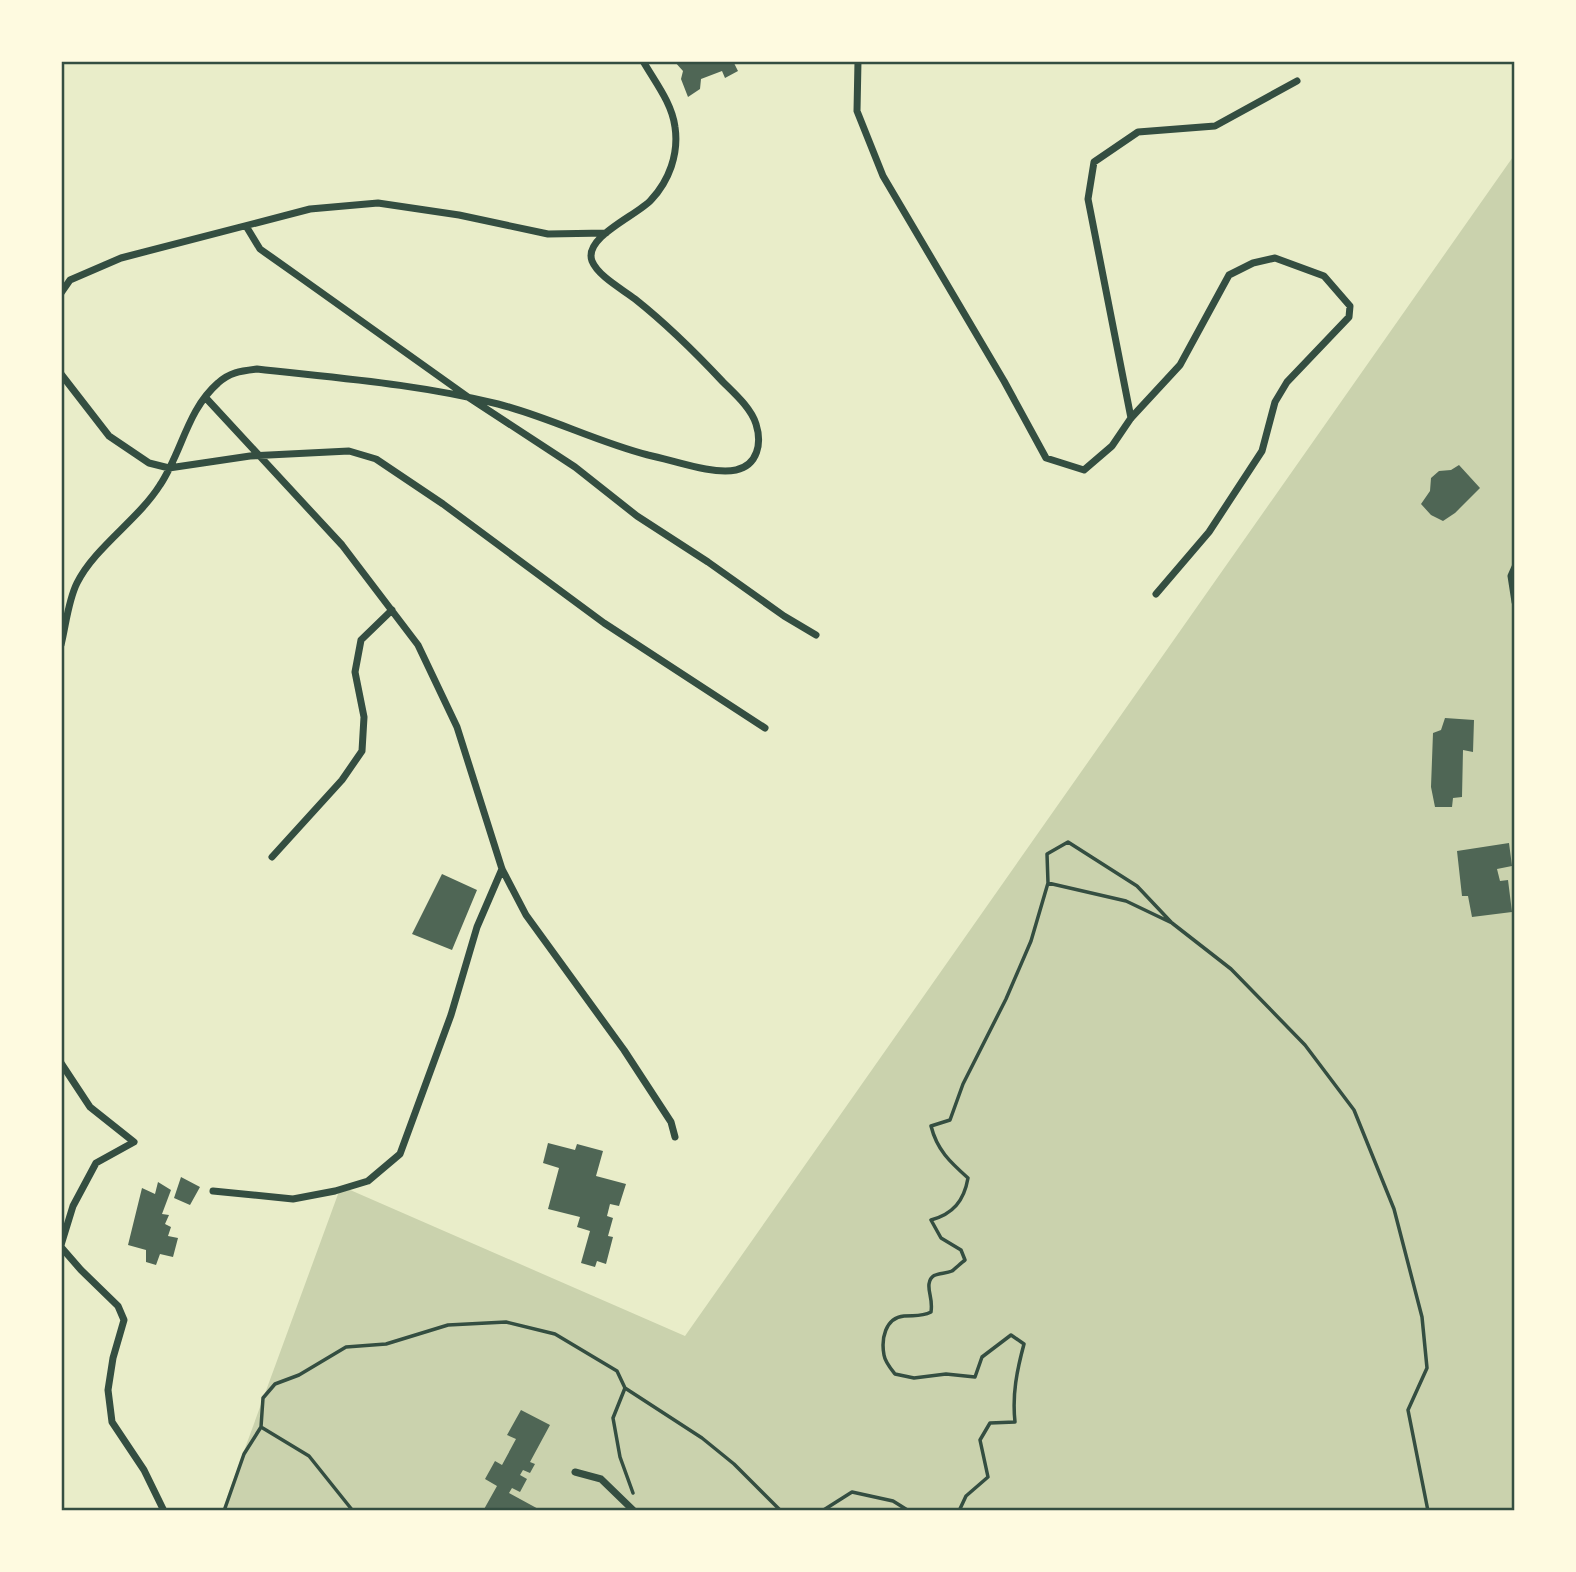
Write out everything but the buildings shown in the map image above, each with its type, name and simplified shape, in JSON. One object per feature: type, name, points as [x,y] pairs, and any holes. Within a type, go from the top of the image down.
[{"type":"street","points":[[61,645],[78,580],[154,494],[169,468],[187,425],[205,397],[235,371],[257,369],[422,388],[499,404],[637,452],[721,472],[738,470],[751,462],[760,445],[756,422],[740,400],[674,330],[603,274],[592,262],[590,254],[597,241],[616,224],[633,216],[662,188],[676,152],[676,127],[669,105],[643,61]]},
{"type":"street","points":[[858,61],[857,111],[883,176],[998,369],[1046,458],[1084,470],[1112,446],[1132,418],[1180,365],[1229,275],[1253,263],[1275,258],[1325,276],[1350,306],[1349,317],[1287,382],[1275,402],[1262,451],[1209,532],[1156,594]]},
{"type":"street","points":[[1132,418],[1088,199],[1094,162],[1138,132],[1215,126],[1297,81]]},
{"type":"street","points":[[61,293],[70,281],[121,258],[310,209],[379,203],[459,215],[548,234],[606,233]]},
{"type":"street","points":[[246,226],[260,249],[468,397],[575,467],[637,516],[816,635]]},
{"type":"street","points":[[61,374],[109,436],[149,463],[169,468],[208,460],[349,451],[376,459],[432,496],[604,623],[765,729]]},
{"type":"street","points":[[205,397],[342,545],[418,645],[457,727],[502,869],[526,915],[625,1050],[671,1122],[675,1137]]},
{"type":"street","points":[[1515,567],[1511,576],[1515,602]]},
{"type":"street","points":[[272,857],[335,789],[362,751],[364,718],[355,672],[360,640],[392,610]]},
{"type":"street","points":[[213,1191],[293,1199],[324,1193],[368,1181],[400,1154],[451,1015],[477,927],[502,869]]},
{"type":"street","points":[[61,1063],[90,1107],[134,1142],[96,1163],[73,1206],[61,1246],[80,1270],[117,1306],[124,1320],[113,1358],[108,1390],[112,1422],[144,1471],[164,1511]]},
{"type":"street","points":[[575,1472],[601,1479],[634,1511]]},
{"type":"path","points":[[959,1511],[966,1496],[988,1477],[980,1440],[990,1423],[1015,1422],[1013,1403],[1016,1374],[1024,1344],[1011,1335],[982,1357],[975,1377],[946,1374],[914,1377],[895,1374],[884,1357],[884,1332],[891,1321],[904,1316],[920,1317],[931,1312],[933,1299],[929,1287],[930,1279],[937,1273],[951,1271],[965,1260],[961,1250],[941,1238],[931,1220],[945,1216],[957,1207],[968,1178],[950,1163],[935,1142],[931,1126],[950,1120],[962,1084],[1006,999],[1031,941],[1048,883],[1047,854],[1068,842],[1137,886],[1172,923],[1231,970],[1296,1035],[1354,1110],[1394,1209],[1422,1317],[1427,1367],[1408,1410],[1428,1511]]},
{"type":"path","points":[[1048,883],[1126,901],[1172,923]]},
{"type":"path","points":[[224,1511],[244,1454],[261,1427],[263,1398],[275,1384],[299,1375],[346,1347],[386,1344],[448,1325],[506,1322],[555,1334],[617,1371],[625,1388],[702,1438],[734,1464],[781,1511]]},
{"type":"path","points":[[625,1388],[613,1419],[620,1457],[635,1499]]},
{"type":"path","points":[[261,1427],[309,1456],[353,1511]]},
{"type":"path","points":[[822,1511],[852,1492],[893,1501],[909,1511]]},
{"type":"green space","points":[[1515,154],[1515,1511],[222,1511],[341,1186],[685,1336]]}]
